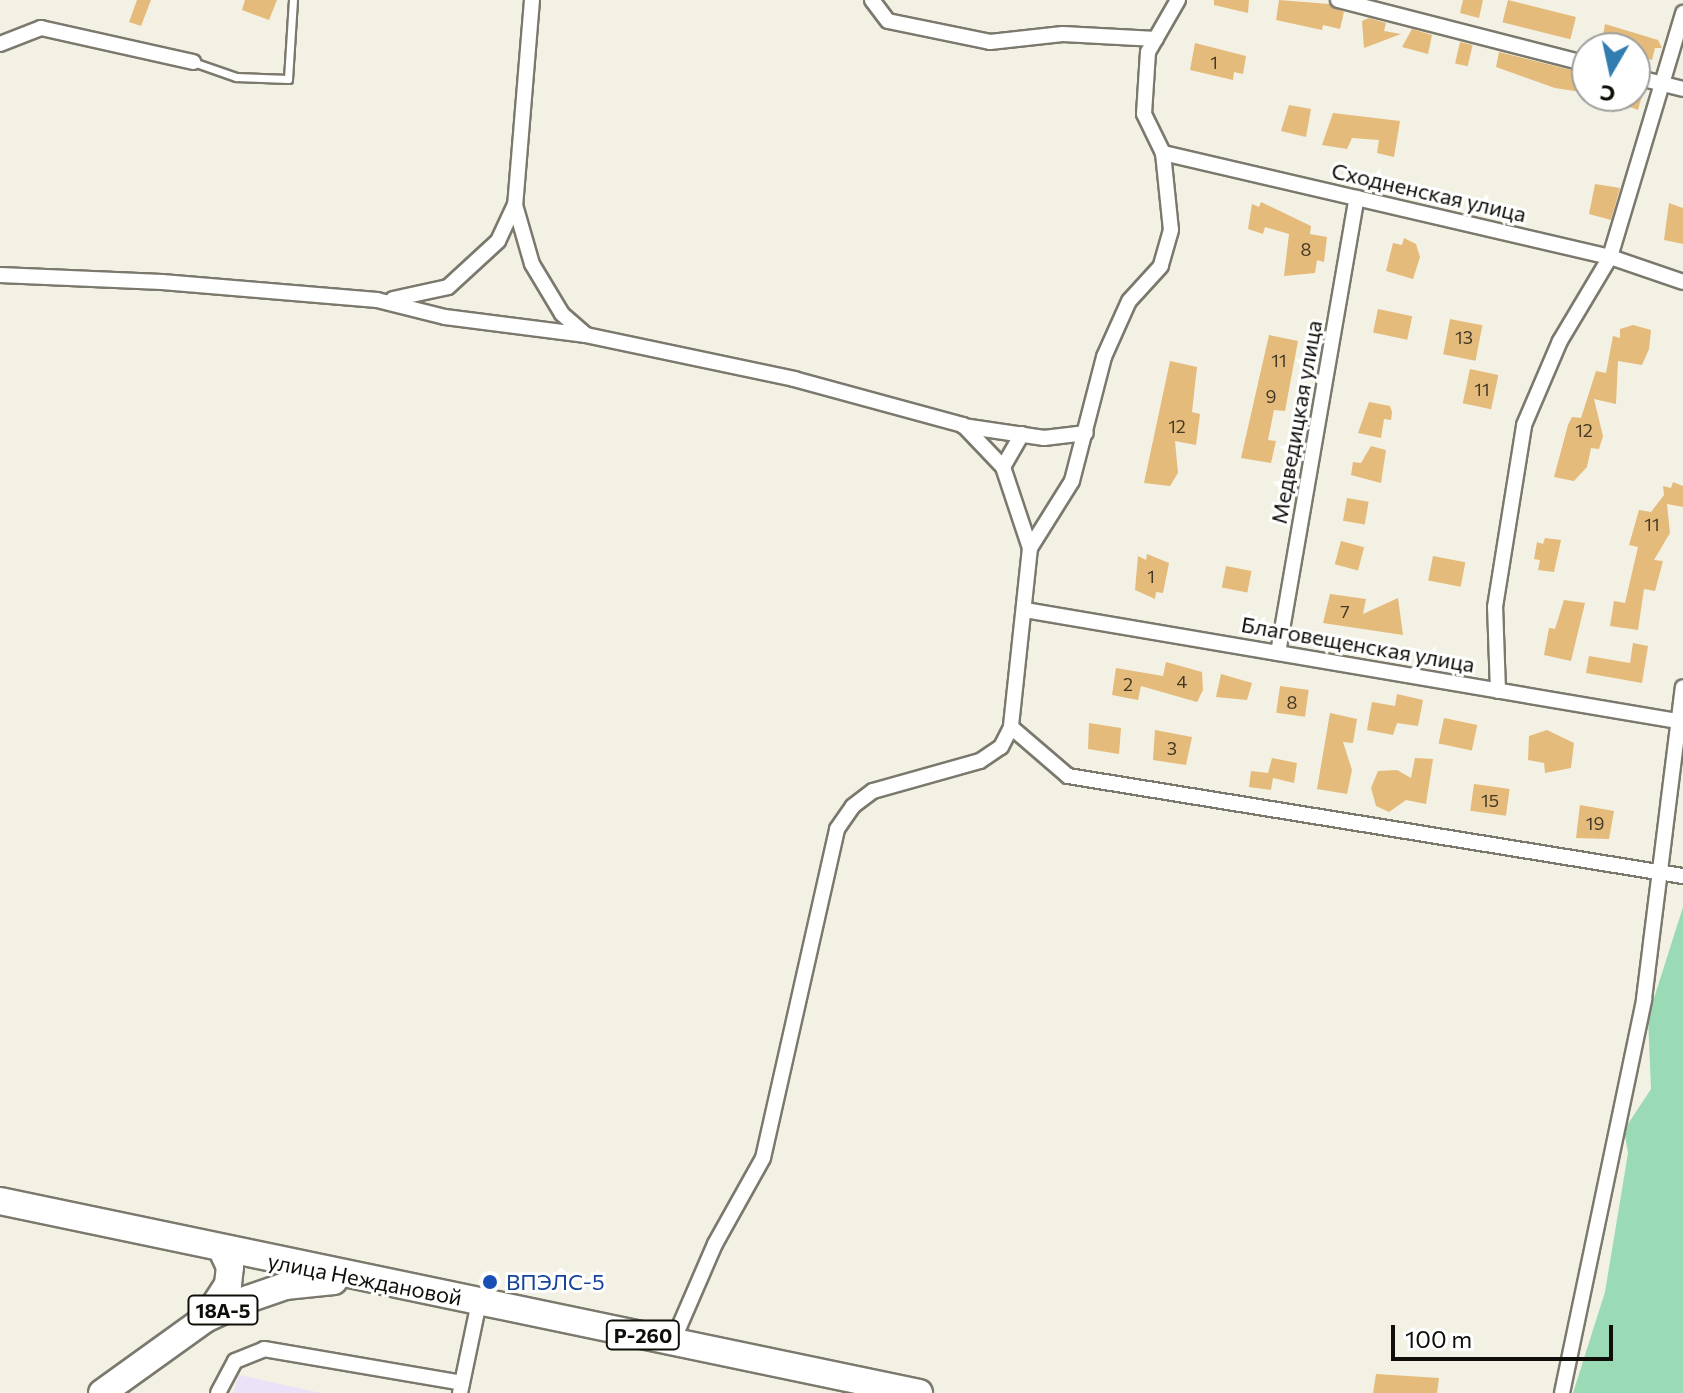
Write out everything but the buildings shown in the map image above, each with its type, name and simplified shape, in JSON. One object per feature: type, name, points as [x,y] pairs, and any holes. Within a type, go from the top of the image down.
[{"type":"highway","name":"улица Неждановой","points":[[0,1201],[365,1280],[919,1393]]},
{"type":"highway","points":[[205,1319],[228,1285],[230,1267],[222,1250]]},
{"type":"highway","name":"18А-5","points":[[102,1393],[205,1319],[285,1286],[365,1280]]},
{"type":"street","points":[[377,300],[416,297],[448,287],[498,241],[515,205],[532,0]]},
{"type":"street","points":[[872,0],[888,21],[990,42],[1063,34],[1156,39]]},
{"type":"street","points":[[1030,548],[1072,481],[1104,357],[1129,301],[1161,266],[1167,242],[1163,153],[1144,114],[1148,52],[1178,0]]},
{"type":"street","points":[[1338,0],[1571,60]]},
{"type":"street","points":[[1498,691],[1495,607],[1524,425],[1560,341],[1610,257],[1683,13]]},
{"type":"street","points":[[0,44],[41,28],[193,62]]},
{"type":"street","points":[[1651,81],[1683,89]]},
{"type":"street","name":"Сходненская улица","points":[[1163,153],[1610,257],[1683,282]]},
{"type":"street","name":"Медведицкая улица","points":[[1278,653],[1357,198]]},
{"type":"street","points":[[515,205],[543,288],[586,335]]},
{"type":"street","points":[[0,275],[162,282],[377,300],[460,319],[586,335],[794,379],[963,425],[1065,438],[1086,433]]},
{"type":"street","points":[[673,1341],[715,1244],[763,1158],[837,829],[853,806],[873,791],[980,761],[1001,747],[1011,727],[1030,548],[1003,467],[963,425]]},
{"type":"street","points":[[1003,467],[1022,434]]},
{"type":"street","name":"Благовещенская улица","points":[[1025,610],[1681,722]]},
{"type":"street","points":[[1562,1393],[1644,999],[1683,687]]},
{"type":"street","points":[[1011,727],[1068,776],[1683,876]]},
{"type":"street","points":[[218,1393],[235,1361],[264,1349],[461,1388],[479,1302]]},
{"type":"lane","points":[[193,62],[236,77],[288,79],[293,0]]},
{"type":"shaded area","points":[[239,1375],[321,1393],[233,1393]]},
{"type":"green space","points":[[1683,907],[1683,1393],[1573,1393],[1605,1292],[1628,1153],[1624,1130],[1651,1089],[1648,1017]]},
{"type":"place","name":"ВПЭЛС-5","points":[[490,1282]]}]
